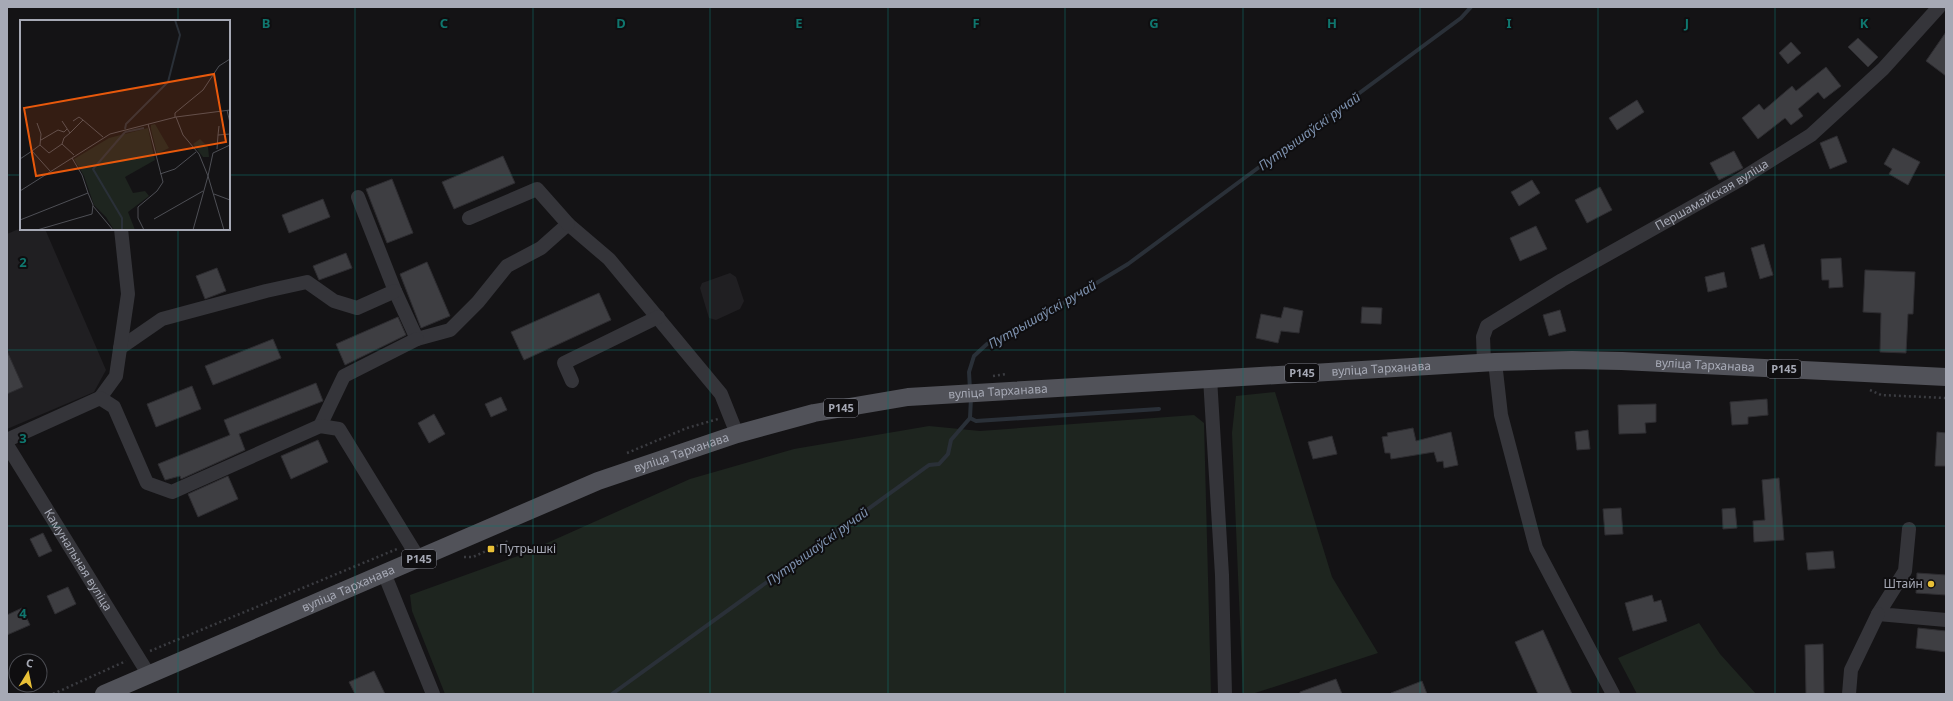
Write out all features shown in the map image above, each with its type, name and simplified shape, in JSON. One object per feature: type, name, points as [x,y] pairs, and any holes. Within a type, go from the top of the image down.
[{"type":"main road","name":"вуліца Тарханава","points":[[104,694],[598,481],[737,434],[814,413],[908,397],[1489,362],[1622,361],[1946,377]]},
{"type":"street","name":"Першамайская вуліца","points":[[1613,694],[1536,548],[1483,337],[1487,326],[1562,280],[1738,181],[1811,135],[1883,70],[1939,7]]},
{"type":"street","points":[[469,218],[537,189],[568,224],[609,259],[721,394],[737,434]]},
{"type":"street","points":[[358,197],[395,291],[417,339]]},
{"type":"street","points":[[320,426],[344,376],[417,339],[450,330],[478,302],[507,266],[541,248],[568,224]]},
{"type":"street","points":[[7,440],[100,398],[116,376],[128,294],[121,230]]},
{"type":"street","points":[[120,348],[162,319],[266,291],[307,282],[334,302],[357,308],[395,291]]},
{"type":"street","points":[[572,381],[564,363],[658,317]]},
{"type":"street","points":[[1210,378],[1222,575],[1225,694]]},
{"type":"street","points":[[100,398],[114,407],[147,483],[172,492],[320,426],[338,429],[419,559]]},
{"type":"street","name":"Камунальная вуліца","points":[[7,445],[149,675]]},
{"type":"street","points":[[1849,694],[1850,670],[1878,614],[1905,571],[1910,529]]},
{"type":"street","points":[[384,574],[433,694]]},
{"type":"street","points":[[1878,614],[1946,620]]},
{"type":"shaded area","points":[[20,228],[20,230],[45,230],[106,370],[94,392],[7,429],[7,234]]},
{"type":"shaded area","points":[[730,273],[736,277],[744,301],[740,309],[716,320],[709,318],[700,288],[702,283]]},
{"type":"shaded area","points":[[1275,392],[1332,577],[1378,653],[1252,694],[1243,694],[1232,433],[1236,396]]},
{"type":"shaded area","points":[[1194,415],[1204,423],[1211,694],[445,694],[412,611],[410,595],[518,556],[690,479],[794,449],[929,426],[980,431]]},
{"type":"shaded area","points":[[1699,623],[1720,654],[1756,694],[1637,694],[1618,658]]},
{"type":"building","points":[[1946,32],[1946,76],[1926,61]]},
{"type":"building","points":[[1858,38],[1878,57],[1868,67],[1848,47]]},
{"type":"building","points":[[1791,42],[1801,53],[1788,64],[1779,53]]},
{"type":"building","points":[[1826,67],[1841,86],[1824,99],[1818,92],[1798,109],[1803,116],[1791,125],[1785,118],[1758,139],[1742,118],[1759,104],[1764,110],[1792,86],[1796,91]]},
{"type":"building","points":[[1637,100],[1644,112],[1617,130],[1609,118]]},
{"type":"building","points":[[1837,136],[1847,162],[1830,169],[1820,143]]},
{"type":"building","points":[[1893,148],[1920,162],[1908,185],[1889,174],[1892,169],[1884,164]]},
{"type":"building","points":[[1734,151],[1743,168],[1719,180],[1710,163]]},
{"type":"building","points":[[503,156],[515,183],[454,209],[442,182]]},
{"type":"building","points":[[392,179],[413,233],[387,243],[366,189]]},
{"type":"building","points":[[1532,180],[1540,193],[1519,206],[1511,192]]},
{"type":"building","points":[[1600,187],[1612,210],[1587,223],[1575,200]]},
{"type":"building","points":[[323,199],[330,217],[289,233],[282,215]]},
{"type":"building","points":[[1536,226],[1547,249],[1520,261],[1510,238]]},
{"type":"building","points":[[1764,244],[1773,275],[1760,279],[1751,248]]},
{"type":"building","points":[[346,253],[352,268],[319,280],[313,266]]},
{"type":"building","points":[[1841,258],[1843,287],[1829,288],[1829,280],[1822,280],[1821,259]]},
{"type":"building","points":[[427,262],[450,316],[421,328],[400,274]]},
{"type":"building","points":[[217,268],[226,291],[205,299],[196,276]]},
{"type":"building","points":[[1865,270],[1915,272],[1913,314],[1908,314],[1906,353],[1880,352],[1881,313],[1863,312]]},
{"type":"building","points":[[1724,272],[1727,287],[1708,292],[1705,277]]},
{"type":"building","points":[[599,293],[611,320],[524,360],[511,332]]},
{"type":"building","points":[[1284,307],[1303,311],[1299,333],[1281,331],[1278,343],[1256,338],[1261,314],[1281,318]]},
{"type":"building","points":[[1362,307],[1382,308],[1381,324],[1361,323]]},
{"type":"building","points":[[1560,310],[1566,331],[1549,336],[1543,315]]},
{"type":"building","points":[[398,317],[406,335],[345,365],[336,344]]},
{"type":"building","points":[[273,339],[281,358],[213,385],[205,366]]},
{"type":"building","points":[[7,351],[23,387],[7,394]]},
{"type":"building","points":[[316,383],[323,401],[239,434],[245,450],[181,479],[180,476],[165,480],[158,464],[230,435],[224,420]]},
{"type":"building","points":[[192,386],[201,409],[156,427],[147,404]]},
{"type":"building","points":[[501,397],[507,410],[491,417],[485,404]]},
{"type":"building","points":[[1767,399],[1768,415],[1748,417],[1748,424],[1732,425],[1730,402]]},
{"type":"building","points":[[1656,404],[1656,422],[1645,423],[1646,433],[1619,434],[1618,405]]},
{"type":"building","points":[[434,414],[445,434],[429,443],[418,423]]},
{"type":"building","points":[[1413,428],[1416,441],[1451,432],[1458,465],[1444,468],[1443,461],[1437,462],[1434,452],[1391,459],[1390,453],[1385,453],[1382,437],[1388,436],[1387,433]]},
{"type":"building","points":[[1588,430],[1590,449],[1577,450],[1575,432]]},
{"type":"building","points":[[1937,432],[1946,433],[1946,466],[1935,466]]},
{"type":"building","points":[[1332,436],[1337,454],[1313,459],[1308,442]]},
{"type":"building","points":[[318,440],[328,462],[291,479],[281,456]]},
{"type":"building","points":[[228,476],[238,499],[198,517],[188,494]]},
{"type":"building","points":[[1779,478],[1784,540],[1754,542],[1753,521],[1765,520],[1762,480]]},
{"type":"building","points":[[1621,508],[1623,534],[1605,535],[1603,509]]},
{"type":"building","points":[[1735,508],[1737,528],[1723,529],[1722,509]]},
{"type":"building","points":[[43,533],[52,551],[39,557],[30,539]]},
{"type":"building","points":[[1833,551],[1835,568],[1808,570],[1806,553]]},
{"type":"building","name":"Штайн","points":[[1917,573],[1946,575],[1946,595],[1916,593]]},
{"type":"building","points":[[68,587],[76,604],[55,614],[47,596]]},
{"type":"building","points":[[1652,595],[1654,602],[1661,600],[1667,621],[1633,631],[1625,603]]},
{"type":"building","points":[[22,608],[30,625],[7,635],[7,615]]},
{"type":"building","points":[[1918,628],[1946,631],[1946,652],[1916,648]]},
{"type":"building","points":[[1543,630],[1572,694],[1538,694],[1515,642]]},
{"type":"building","points":[[1823,644],[1824,694],[1806,694],[1805,645]]},
{"type":"building","points":[[374,671],[385,694],[355,694],[349,682]]},
{"type":"building","points":[[1336,679],[1342,694],[1300,694],[1300,692]]},
{"type":"building","points":[[1422,681],[1427,694],[1391,693]]},
{"type":"waterway","name":"Путрышаўскі ручай","points":[[970,390],[969,372],[974,356],[987,344],[1042,316],[1128,264],[1461,18],[1471,7]]},
{"type":"waterway","name":"Путрышаўскі ручай","points":[[612,694],[929,465],[939,464],[948,454],[951,440],[970,418],[971,398]]},
{"type":"waterway","points":[[970,418],[976,421],[1159,409]]},
{"type":"place","name":"Путрышкі","points":[[491,549]]},
{"type":"place","name":"Штайн","points":[[1931,584]]}]
